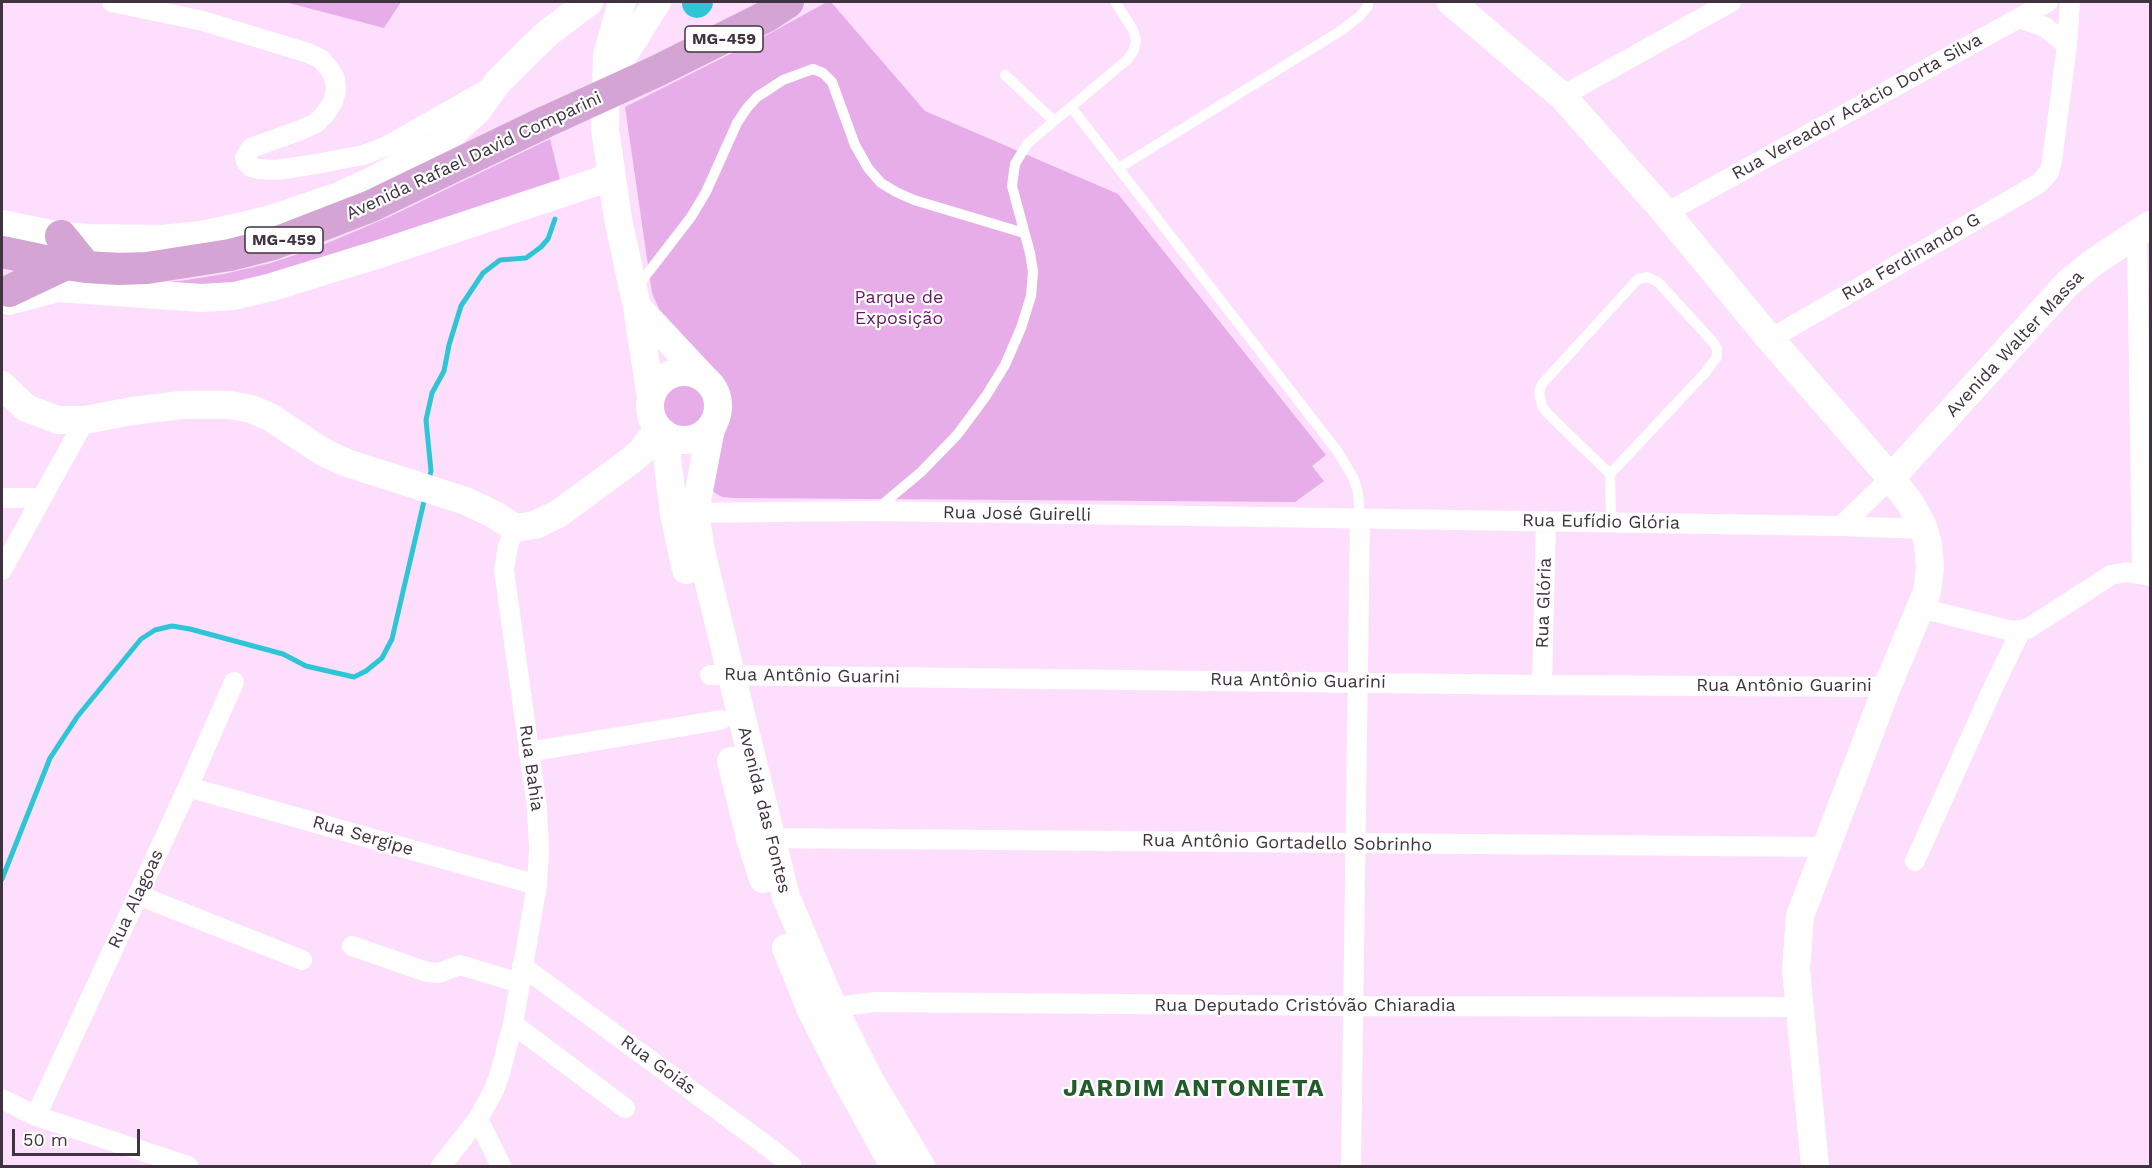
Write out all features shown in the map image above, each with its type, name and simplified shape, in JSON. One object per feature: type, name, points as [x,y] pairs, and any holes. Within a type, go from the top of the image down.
[{"type":"main road","points":[[4,298],[71,256],[140,239],[201,235],[260,222],[312,205],[378,178],[443,142],[477,111],[497,83],[549,32],[589,2]]},
{"type":"main road","name":"Avenida Rafael David Comparini","points":[[4,248],[71,256],[119,269],[156,267],[230,255],[273,244],[370,206],[657,71],[765,17],[788,2]]},
{"type":"main road","points":[[1451,2],[1563,96],[1666,213],[1770,339],[1891,478],[1911,504],[1924,529],[1930,568],[1927,592],[1887,687],[1800,916],[1796,969],[1815,1167]]},
{"type":"main road","name":"Avenida das Fontes","points":[[636,9],[606,84],[605,129],[618,219],[636,298],[651,398],[650,409],[653,420],[661,431],[684,513],[720,675],[760,838],[779,930],[822,1009],[849,1085],[901,1162]]},
{"type":"main road","points":[[4,298],[58,288],[201,298],[234,296],[272,287],[379,254],[611,177]]},
{"type":"main road","points":[[2,224],[71,256]]},
{"type":"main road","name":"Avenida Walter Massa","points":[[1891,478],[2067,283],[2144,228]]},
{"type":"main road","points":[[4,248],[15,278],[4,298]]},
{"type":"main road","name":"Avenida das Fontes","points":[[636,298],[707,381],[717,399],[716,419],[711,428],[684,513]]},
{"type":"main road","points":[[651,398],[661,381],[679,372],[699,375],[707,381]]},
{"type":"main road","points":[[2,385],[26,408],[57,420],[85,420],[181,405],[230,405],[251,409],[270,417],[322,452],[347,464],[466,501],[515,528],[535,525],[558,514],[629,462],[661,431],[673,438],[683,440],[703,435],[711,428]]},
{"type":"main road","name":"Avenida das Fontes","points":[[720,675],[721,720],[760,838]]},
{"type":"street","points":[[112,2],[202,21],[321,59],[335,79],[336,90],[333,102],[316,123],[251,148],[245,158],[251,167],[259,169],[277,170],[363,155],[387,146],[497,83]]},
{"type":"street","points":[[1563,96],[1731,2]]},
{"type":"street","name":"Rua Vereador Acácio Dorta Silva","points":[[1666,213],[2048,2]]},
{"type":"street","points":[[2067,45],[2070,2]]},
{"type":"street","points":[[2019,18],[2045,27],[2067,45]]},
{"type":"street","name":"Rua Ferdinando G","points":[[1770,339],[2038,184],[2049,172],[2052,162],[2067,45]]},
{"type":"street","points":[[1920,608],[2012,631],[2021,630],[2029,628],[2111,575],[2126,572],[2146,575],[2144,228]]},
{"type":"street","points":[[2,570],[85,420]]},
{"type":"street","points":[[1841,526],[1891,478]]},
{"type":"street","points":[[2,498],[42,498]]},
{"type":"street","name":"Rua José Guirelli","points":[[684,513],[874,512],[1360,519]]},
{"type":"street","points":[[1352,1167],[1360,519]]},
{"type":"street","name":"Rua Eufídio Glória","points":[[1360,519],[1924,529]]},
{"type":"street","name":"Rua Glória","points":[[1542,685],[1546,521]]},
{"type":"street","name":"Rua Bahia","points":[[441,1167],[478,1119],[494,1090],[513,1024],[537,885],[539,830],[504,570],[508,546],[515,528]]},
{"type":"street","points":[[1915,861],[2021,630]]},
{"type":"street","name":"Rua Antônio Guarini","points":[[720,675],[1887,687]]},
{"type":"street","name":"Rua Alagoas","points":[[36,1116],[234,682]]},
{"type":"street","points":[[528,753],[721,720]]},
{"type":"street","name":"Rua Sergipe","points":[[188,787],[537,885]]},
{"type":"street","name":"Rua Antônio Gortadello Sobrinho","points":[[760,838],[1825,847]]},
{"type":"street","points":[[138,895],[302,960]]},
{"type":"street","name":"Rua Goiás","points":[[352,946],[427,972],[439,973],[460,965],[521,974],[771,1149],[792,1167]]},
{"type":"street","name":"Rua Deputado Cristóvão Chiaradia","points":[[822,1009],[875,1002],[1799,1007]]},
{"type":"street","points":[[513,1024],[625,1108]]},
{"type":"street","points":[[2,1099],[36,1116],[188,1167]]},
{"type":"street","points":[[478,1119],[501,1167]]},
{"type":"lane","points":[[1119,168],[1342,30],[1360,16],[1368,6],[1368,2]]},
{"type":"lane","points":[[874,512],[921,472],[957,435],[986,396],[1005,365],[1021,328],[1031,296],[1033,272],[1012,186],[1015,164],[1027,144],[1128,59],[1134,50],[1136,40],[1133,30],[1116,3]]},
{"type":"lane","points":[[636,298],[706,192],[737,123],[747,108],[757,97],[783,80],[813,69],[823,73],[832,82],[855,145],[868,168],[881,183],[914,200],[1024,233]]},
{"type":"lane","points":[[1005,75],[1054,121]]},
{"type":"lane","points":[[1071,107],[1349,467],[1358,492],[1360,519]]},
{"type":"lane","points":[[1610,474],[1706,374],[1717,357],[1717,348],[1713,342],[1658,282],[1647,277],[1638,279],[1542,384],[1539,393],[1542,406],[1548,414],[1610,474],[1611,522]]},
{"type":"green space","points":[[285,2],[401,2],[384,28]]},
{"type":"green space","name":"Parque de Exposição","points":[[827,2],[831,2],[925,111],[1118,194],[1326,455],[1312,466],[1324,481],[1295,502],[736,498],[722,497],[712,491],[710,470],[727,428],[729,413],[727,391],[717,372],[659,309],[652,293],[625,107],[754,42]]},
{"type":"green space","points":[[550,139],[562,188],[239,289],[122,287],[224,274],[271,263],[318,247],[391,216]]},
{"type":"green space","points":[[685,384],[700,391],[707,406],[700,421],[685,428],[670,421],[663,406],[670,391]]},
{"type":"waterway","points":[[429,479],[431,471],[426,420],[432,393],[444,371],[461,306],[483,273],[500,260],[526,258],[541,247],[548,239],[555,219]]},
{"type":"waterway","points":[[2,879],[50,758],[77,717],[141,639],[155,630],[172,626],[190,629],[283,654],[306,666],[354,677],[382,658],[392,639],[425,497]]},
{"type":"district","name":"JARDIM ANTONIETA","points":[[1194,1089]]}]
